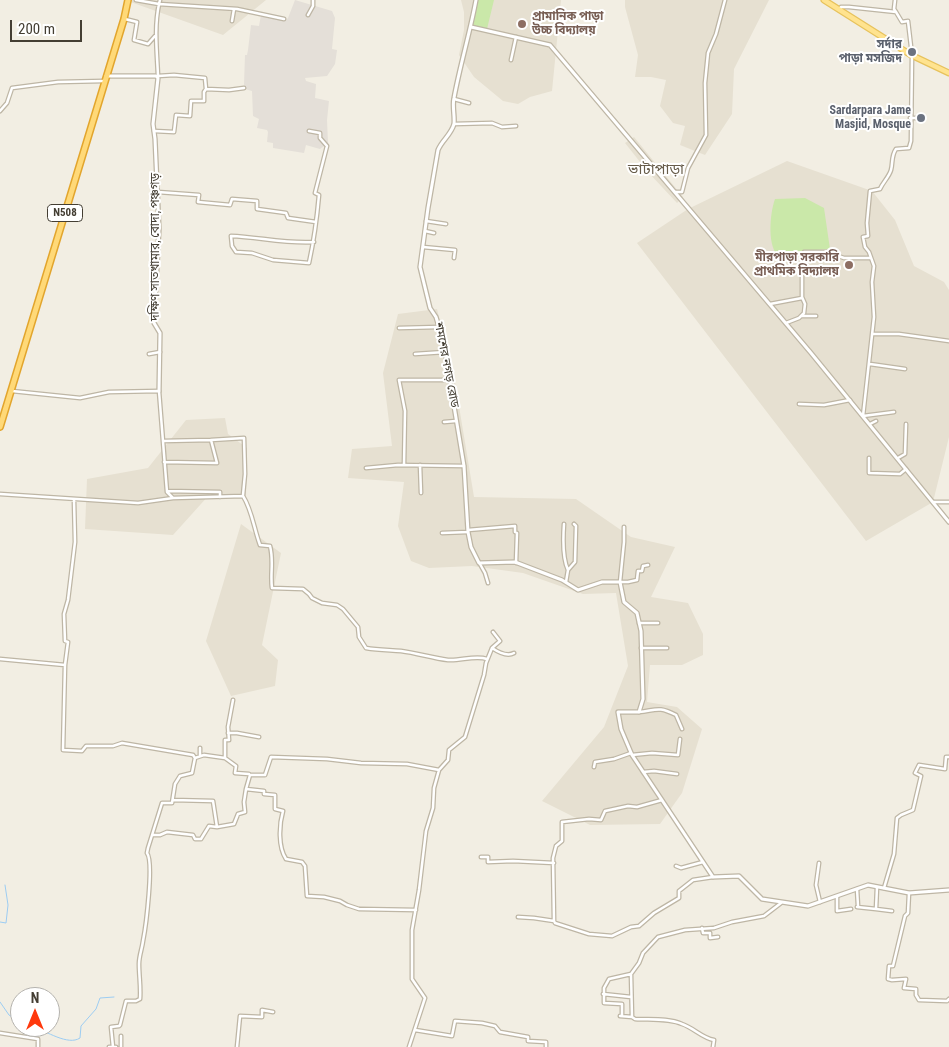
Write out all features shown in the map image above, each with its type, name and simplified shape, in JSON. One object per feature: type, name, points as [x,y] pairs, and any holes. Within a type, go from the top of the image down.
[{"type":"highway","name":"N508","points":[[0,427],[124,19],[128,0]]},
{"type":"main road","points":[[824,0],[912,55],[949,73]]},
{"type":"street","points":[[136,0],[234,9],[284,19]]},
{"type":"street","points":[[308,15],[313,6],[313,0]]},
{"type":"street","points":[[476,0],[454,99],[454,124],[492,123],[502,126],[516,126]]},
{"type":"street","points":[[674,192],[682,192],[688,168],[706,135],[705,83],[708,53],[716,34],[725,0]]},
{"type":"street","points":[[863,416],[874,317],[872,282],[874,266],[865,247],[863,237],[868,236],[867,223],[870,191],[880,189],[890,173],[893,154],[896,149],[909,148],[911,141],[912,55],[908,21],[902,22],[894,9],[895,0]]},
{"type":"street","name":"দক্ষিণ সাতখামার, বোদা, পঞ্চগড়","points":[[160,2],[156,30],[158,76],[153,124],[159,229],[154,323],[160,333],[159,392],[167,491]]},
{"type":"street","points":[[839,10],[841,7],[849,7],[896,12]]},
{"type":"street","points":[[232,21],[234,9]]},
{"type":"street","points":[[124,19],[137,22],[134,40],[148,44],[155,36]]},
{"type":"street","points":[[471,27],[550,44],[863,416],[876,429],[949,522]]},
{"type":"street","points":[[511,60],[517,36]]},
{"type":"street","points":[[0,111],[7,103],[12,88],[58,82],[174,75],[205,78],[204,101],[191,101],[190,116],[176,115],[174,132],[154,131]]},
{"type":"street","points":[[206,89],[229,90],[244,88]]},
{"type":"street","points":[[454,99],[469,103]]},
{"type":"street","points":[[910,118],[920,118]]},
{"type":"street","name":"শমশের নগড় রোড","points":[[454,124],[448,136],[441,141],[438,150],[420,267],[430,308],[440,327],[445,352],[464,466],[468,531],[471,547],[479,563]]},
{"type":"street","points":[[309,131],[320,133],[320,138],[327,146],[315,193],[318,196],[314,242],[310,262],[273,260],[252,253],[236,252],[232,246],[231,236],[249,236],[300,243],[314,242]]},
{"type":"street","points":[[157,192],[199,195],[198,202],[230,205],[232,199],[257,201],[257,209],[286,213],[288,218],[316,222]]},
{"type":"street","points":[[426,221],[446,224]]},
{"type":"street","points":[[425,232],[434,233]]},
{"type":"street","points":[[423,246],[455,250],[454,258]]},
{"type":"street","points":[[802,316],[805,309],[802,297],[802,256],[804,252],[827,252],[844,258],[870,258]]},
{"type":"street","points":[[770,304],[802,297]]},
{"type":"street","points":[[786,323],[802,316],[816,316]]},
{"type":"street","points":[[399,328],[440,327]]},
{"type":"street","points":[[873,334],[899,334],[949,341]]},
{"type":"street","points":[[149,354],[160,352]]},
{"type":"street","points":[[415,354],[445,352]]},
{"type":"street","points":[[870,364],[905,369]]},
{"type":"street","points":[[404,465],[405,410],[399,380],[412,378],[444,380],[449,378]]},
{"type":"street","points":[[11,391],[80,398],[109,392],[159,392]]},
{"type":"street","points":[[799,404],[824,405],[850,400]]},
{"type":"street","points":[[863,416],[894,412]]},
{"type":"street","points":[[444,422],[456,421]]},
{"type":"street","points":[[870,424],[876,422]]},
{"type":"street","points":[[898,458],[905,454],[906,424]]},
{"type":"street","points":[[163,441],[244,438],[245,474],[243,496],[248,504],[260,545],[270,546],[272,554],[272,588],[303,590],[312,598],[322,603],[343,609],[358,626],[359,637],[366,648],[399,651],[449,660],[464,660],[477,657],[487,659]]},
{"type":"street","points":[[164,462],[217,463],[210,440]]},
{"type":"street","points":[[869,458],[869,473],[900,474],[906,469]]},
{"type":"street","points":[[366,468],[404,465],[464,466]]},
{"type":"street","points":[[420,465],[421,493]]},
{"type":"street","points":[[167,491],[220,492],[220,497]]},
{"type":"street","points":[[167,491],[173,498]]},
{"type":"street","points":[[0,494],[138,503],[173,498],[243,496]]},
{"type":"street","points":[[74,499],[75,542],[68,600],[64,614],[65,641],[68,642],[65,665],[63,750],[82,751],[86,746],[113,746],[122,743],[193,755],[196,758]]},
{"type":"street","points":[[933,502],[949,502]]},
{"type":"street","points":[[564,524],[563,536],[568,570],[566,583]]},
{"type":"street","points":[[568,570],[575,562],[576,526],[574,524]]},
{"type":"street","points":[[442,532],[515,526],[515,532],[517,533],[516,563]]},
{"type":"street","points":[[624,527],[620,582],[624,602],[637,613],[639,622],[643,699],[639,712]]},
{"type":"street","points":[[479,563],[516,563],[566,583],[578,590],[602,582],[637,580],[638,571],[642,571],[643,566],[648,565]]},
{"type":"street","points":[[479,563],[488,583]]},
{"type":"street","points":[[639,622],[658,623]]},
{"type":"street","points":[[409,1047],[425,998],[412,980],[412,930],[426,831],[433,808],[434,788],[439,770],[448,760],[449,750],[465,736],[484,675],[487,659],[492,648],[500,640],[493,632]]},
{"type":"street","points":[[492,648],[499,653],[511,655],[514,653]]},
{"type":"street","points":[[641,648],[667,648]]},
{"type":"street","points":[[0,660],[65,665]]},
{"type":"street","points":[[225,758],[225,740],[229,740],[228,733],[233,700]]},
{"type":"street","points":[[682,730],[676,715],[663,709],[655,708],[639,712],[618,712],[621,729],[632,754],[713,877]]},
{"type":"street","points":[[228,733],[259,737]]},
{"type":"street","points":[[594,766],[595,762],[632,754],[678,755],[680,739]]},
{"type":"street","points":[[200,748],[200,756]]},
{"type":"street","points":[[173,800],[180,776],[192,774],[196,758],[200,756],[225,758],[236,766],[235,773],[266,776],[271,757],[327,758],[361,763],[421,766],[439,770]]},
{"type":"street","points":[[884,888],[894,854],[897,818],[913,810],[921,776],[915,773],[919,765],[945,769],[946,757],[949,757]]},
{"type":"street","points":[[643,772],[654,771],[677,774]]},
{"type":"street","points":[[153,835],[167,832],[193,835],[195,839],[201,839],[209,826],[217,827],[234,824],[238,814],[245,812],[244,802],[250,775]]},
{"type":"street","points":[[246,789],[264,791],[264,794],[275,795],[275,809],[283,811],[281,838],[284,856],[286,859],[302,862],[305,866],[307,896],[324,897],[359,908],[416,910]]},
{"type":"street","points":[[109,1047],[115,1047],[112,1027],[120,1025],[126,1001],[136,1002],[140,999],[139,963],[149,886],[150,857],[147,853],[162,803],[172,803],[173,800],[212,801],[217,827]]},
{"type":"street","points":[[554,921],[554,863],[556,846],[562,841],[562,822],[601,820],[605,811],[628,806],[637,807],[662,800]]},
{"type":"street","points":[[481,857],[488,857],[488,862],[513,860],[554,863]]},
{"type":"street","points":[[676,866],[682,868],[703,862]]},
{"type":"street","points":[[819,863],[816,885],[820,902]]},
{"type":"street","points":[[518,918],[554,921],[555,924],[590,934],[612,936],[631,927],[639,926],[654,913],[679,898],[678,891],[693,880],[713,877],[740,876],[762,899],[808,906],[868,885],[909,893],[949,890]]},
{"type":"street","points":[[876,909],[877,887]]},
{"type":"street","points":[[857,889],[858,906],[892,911]]},
{"type":"street","points":[[909,893],[908,913],[905,916],[893,966],[889,966],[888,979],[906,979],[904,988],[916,989],[916,995],[919,1000],[948,1001],[949,999]]},
{"type":"street","points":[[837,896],[837,911],[851,909]]},
{"type":"street","points":[[713,1047],[714,1040],[707,1039],[693,1028],[680,1023],[621,1016],[622,1004],[604,1003],[604,988],[609,980],[631,974],[640,963],[642,953],[655,938],[685,930],[714,928],[732,922],[764,916],[780,903]]},
{"type":"street","points":[[702,928],[702,933],[710,933],[710,938],[718,937]]},
{"type":"street","points":[[631,974],[632,1016]]},
{"type":"street","points":[[603,994],[631,997]]},
{"type":"street","points":[[237,1047],[240,1016],[262,1017],[262,1010],[273,1012]]},
{"type":"street","points":[[414,1030],[452,1036],[455,1021],[482,1023],[495,1026],[500,1032],[528,1036],[528,1041],[546,1042],[546,1047]]},
{"type":"street","points":[[0,1033],[38,1039],[38,1047]]},
{"type":"street","points":[[121,1036],[121,1047]]},
{"type":"shaded area","points":[[125,0],[266,0],[223,35]]},
{"type":"shaded area","points":[[295,0],[332,11],[335,18],[332,49],[337,50],[335,64],[327,76],[305,78],[306,81],[316,84],[315,98],[329,101],[327,120],[328,143],[320,149],[306,145],[304,153],[273,148],[273,143],[267,142],[267,130],[257,128],[259,119],[253,116],[252,91],[245,89],[244,84],[245,55],[247,55],[248,50],[251,25],[259,26],[261,15],[285,21]]},
{"type":"shaded area","points":[[461,0],[561,0],[552,91],[530,97],[518,104],[503,101],[474,77],[459,55],[464,30],[464,12]]},
{"type":"shaded area","points":[[625,0],[769,0],[734,69],[732,114],[705,155],[680,145],[685,126],[673,123],[660,106],[666,80],[651,77],[635,77],[638,55],[625,7]]},
{"type":"shaded area","name":"ভাটাপাড়া","points":[[634,137],[683,197],[677,203],[648,172],[625,143]]},
{"type":"shaded area","points":[[787,161],[872,191],[895,220],[914,266],[944,282],[949,290],[949,437],[933,502],[866,541],[637,243],[688,209]]},
{"type":"shaded area","points":[[437,309],[454,376],[474,497],[576,499],[631,537],[675,547],[651,597],[688,603],[703,634],[703,655],[682,665],[650,665],[647,702],[677,707],[702,729],[682,793],[660,824],[590,825],[542,801],[604,727],[628,666],[616,593],[583,594],[523,573],[472,566],[429,568],[411,561],[398,526],[404,482],[348,478],[352,449],[392,446],[383,373],[398,314]]},
{"type":"shaded area","points":[[225,418],[228,434],[247,448],[246,496],[210,494],[173,535],[85,529],[87,479],[148,468],[186,420]]},
{"type":"shaded area","points":[[241,524],[281,553],[262,645],[278,660],[275,686],[231,696],[206,641]]},
{"type":"green space","points":[[477,0],[494,0],[487,29],[473,26]]},
{"type":"green space","points":[[805,198],[824,208],[830,249],[801,251],[800,257],[783,259],[776,254],[771,239],[770,230],[775,199]]},
{"type":"waterway","points":[[0,922],[6,923],[8,905],[5,885]]},
{"type":"waterway","points":[[57,1037],[69,1040],[80,1038],[81,1026],[96,1009],[100,998],[114,997]]},
{"type":"waterway","points":[[0,1002],[10,1016]]},
{"type":"place","name":"প্রামানিক পাড়া উচ্চ বিদ্যালয়","points":[[522,24]]},
{"type":"place","name":"সর্দার পাড়া মসজিদ","points":[[912,52]]},
{"type":"place","name":"Sardarpara Jame Masjid, Mosque","points":[[921,118]]},
{"type":"place","name":"মীরপাড়া সরকারি প্রাথমিক বিদ্যালয়","points":[[849,265]]},
{"type":"district","name":"ভাটাপাড়া","points":[[656,170]]}]
